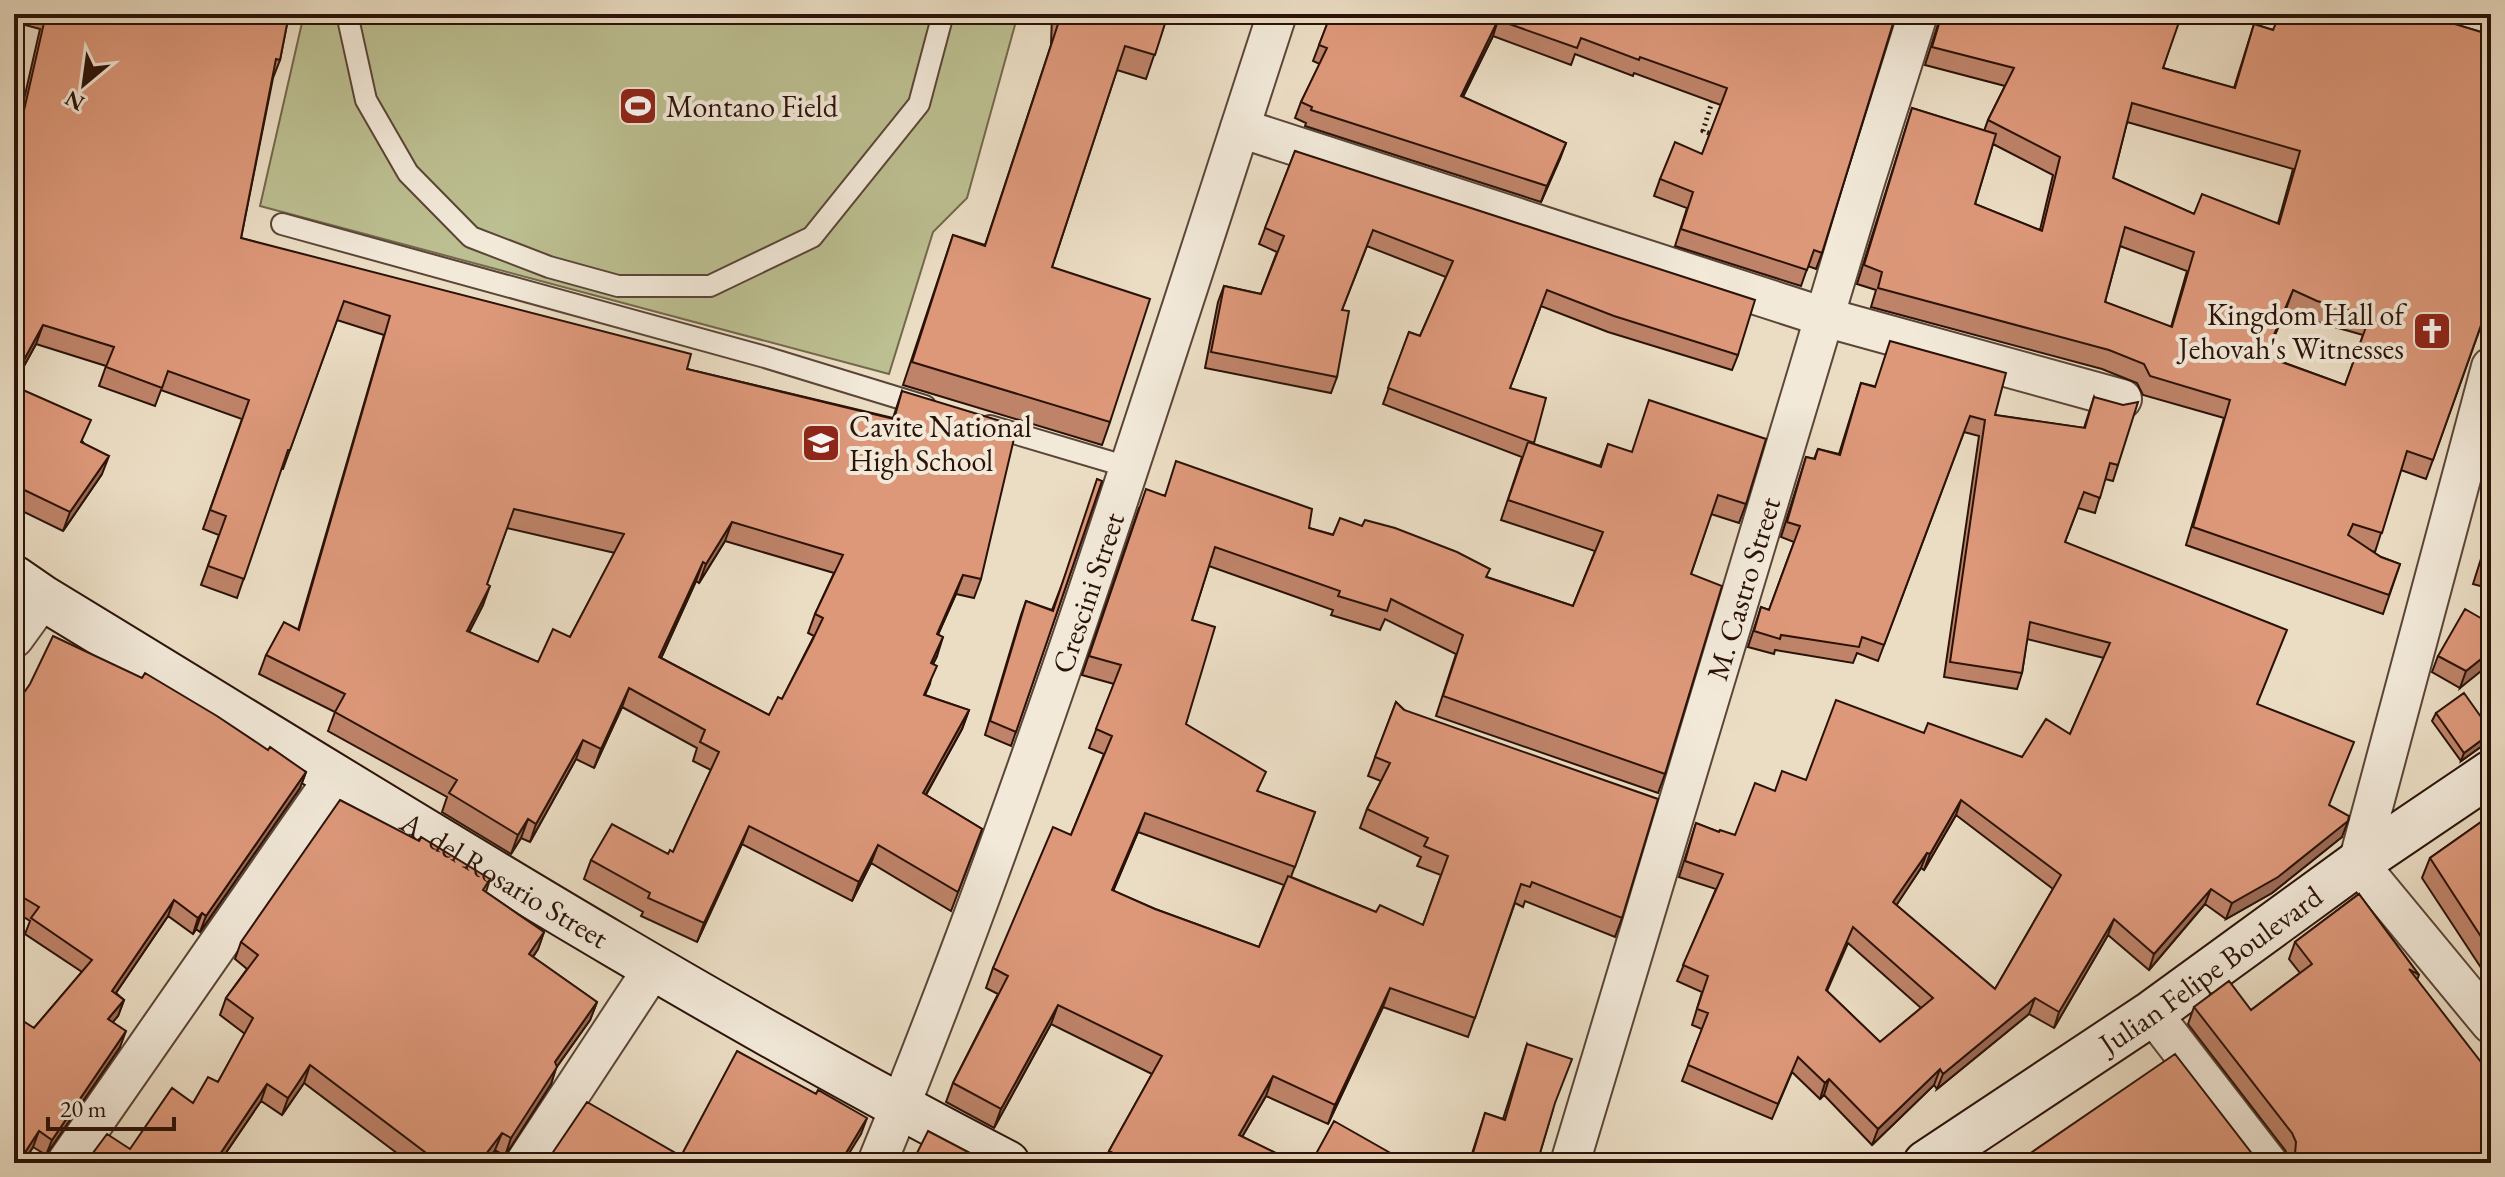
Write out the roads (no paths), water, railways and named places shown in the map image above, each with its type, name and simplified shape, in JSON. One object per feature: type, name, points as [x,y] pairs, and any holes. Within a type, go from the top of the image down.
[{"type":"street","name":"Crescini Street","points":[[877,1163],[953,975],[1025,778],[1277,14]]},
{"type":"street","name":"M. Castro Street","points":[[1570,1163],[1664,809],[1824,317],[1918,14]]},
{"type":"street","points":[[2437,14],[2491,24]]},
{"type":"street","points":[[1240,128],[1824,317],[2122,399]]},
{"type":"street","points":[[2491,367],[2358,863],[2491,1024]]},
{"type":"street","points":[[14,638],[28,588]]},
{"type":"street","name":"A. del Rosario Street","points":[[28,588],[654,967],[900,1108],[1007,1163]]},
{"type":"street","name":"Julian Felipe Boulevard","points":[[1926,1163],[2152,1013],[2358,863],[2491,773]]},
{"type":"street","points":[[66,1163],[336,775]]},
{"type":"street","points":[[525,1163],[654,967]]},
{"type":"street","points":[[2152,1013],[2268,1163]]},
{"type":"lane","points":[[347,14],[366,100],[408,173],[471,237],[549,267],[618,286],[710,286],[812,237],[919,104],[943,14]]},
{"type":"lane","points":[[282,224],[765,357],[944,412]]},
{"type":"lane","points":[[974,421],[1128,467]]},
{"type":"place","name":"Montano Field","points":[[638,106]]},
{"type":"place","name":"Kingdom Hall of Jehovah's Witnesses","points":[[2432,331]]},
{"type":"place","name":"Cavite National High School","points":[[821,443]]}]
